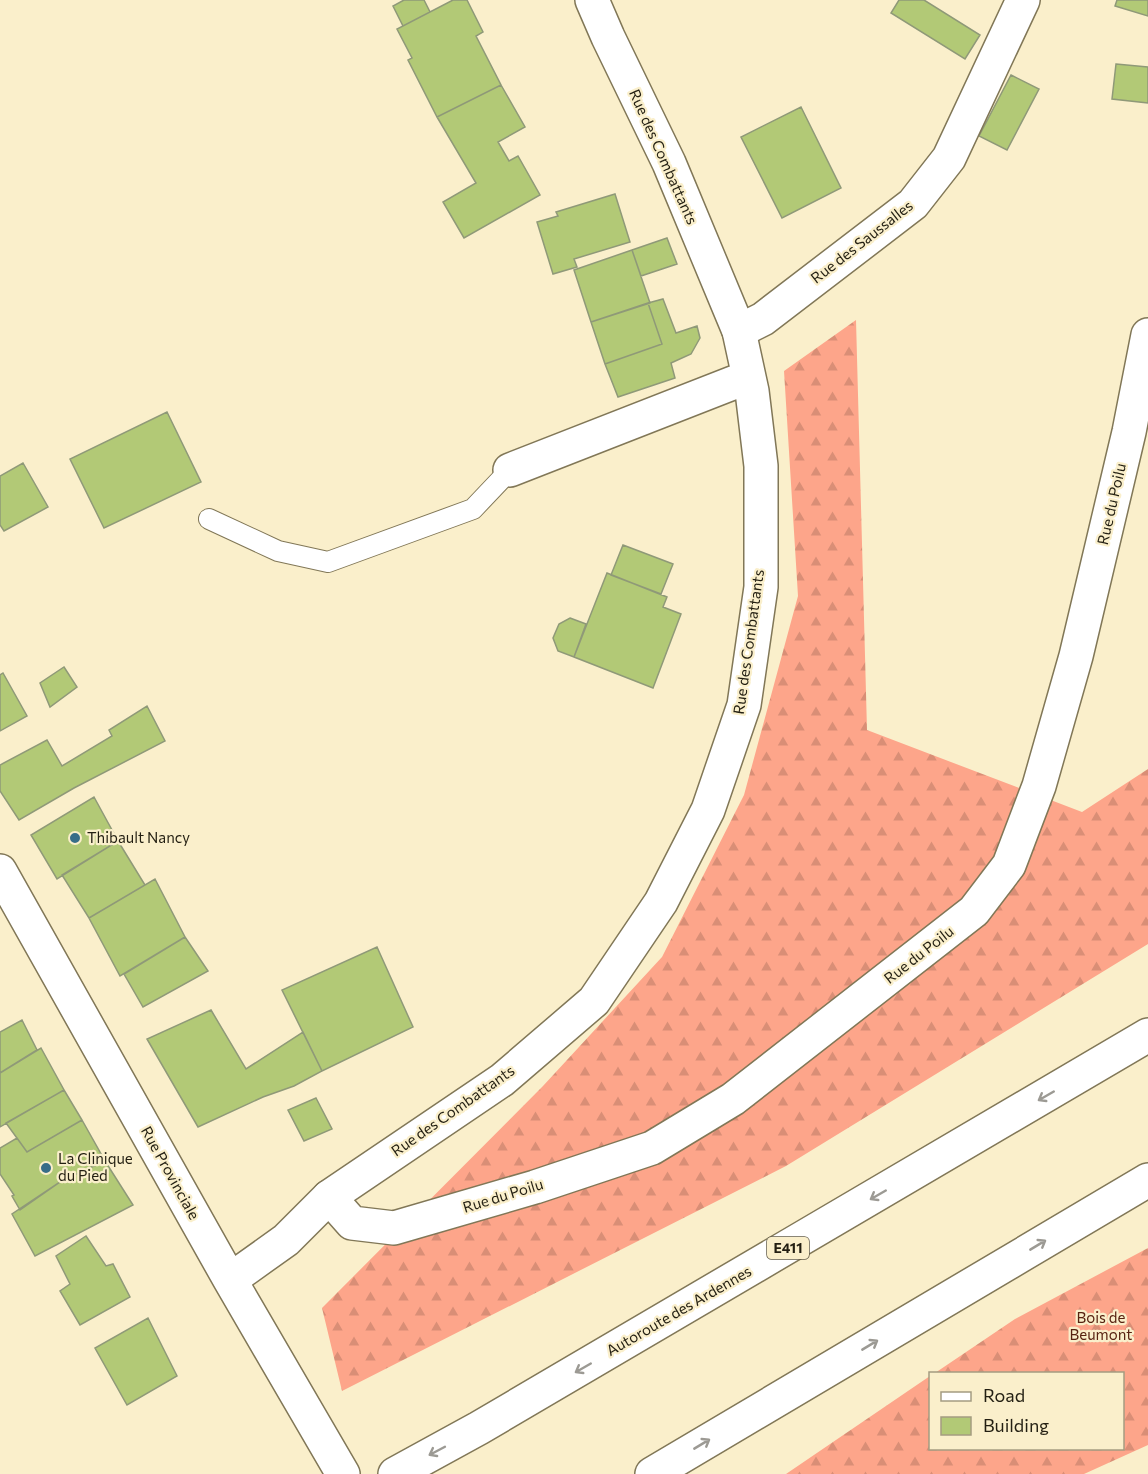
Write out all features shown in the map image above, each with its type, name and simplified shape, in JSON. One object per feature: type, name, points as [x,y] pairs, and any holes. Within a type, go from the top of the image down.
[{"type":"main road","name":"Rue des Combattants","points":[[230,1280],[286,1240],[329,1197],[502,1080],[594,1001],[661,902],[698,831],[708,810],[744,705],[761,586],[761,466],[739,330],[669,163],[592,0]]},
{"type":"main road","name":"Rue des Saussalles","points":[[739,330],[762,320],[913,204],[949,158],[1023,0]]},
{"type":"main road","name":"Rue du Poilu","points":[[329,1197],[352,1223],[394,1228],[536,1187],[652,1148],[733,1099],[974,912],[1009,865],[1039,786],[1076,656],[1148,335]]},
{"type":"main road","points":[[510,470],[748,377]]},
{"type":"main road","name":"Rue Provinciale","points":[[0,871],[230,1280],[344,1474]]},
{"type":"main road","name":"Autoroute des Ardennes","points":[[394,1474],[480,1428],[1148,1035]]},
{"type":"main road","points":[[652,1474],[1148,1180]]},
{"type":"lane","points":[[208,519],[278,551],[327,562],[473,509],[510,470]]},
{"type":"green space","points":[[856,320],[867,730],[1082,812],[1148,769],[1148,944],[786,1166],[342,1391],[322,1308],[543,1086],[662,957],[744,795],[798,596],[784,371]]},
{"type":"green space","name":"Bois de Beumont","points":[[1148,1248],[1148,1445],[1084,1474],[786,1474],[929,1377],[929,1450],[1124,1450],[1124,1372],[936,1372],[1015,1319]]},
{"type":"building","points":[[404,0],[424,0],[430,12],[403,26],[393,6]]},
{"type":"building","points":[[453,0],[467,0],[483,32],[476,36],[501,85],[437,117],[408,60],[412,58],[397,29]]},
{"type":"building","points":[[899,0],[924,0],[980,35],[965,59],[891,13]]},
{"type":"building","points":[[1117,0],[1148,0],[1148,16],[1115,6]]},
{"type":"building","points":[[1116,64],[1148,67],[1148,103],[1112,99]]},
{"type":"building","points":[[1011,75],[1039,89],[1007,150],[979,136]]},
{"type":"building","points":[[501,85],[525,127],[498,142],[509,161],[518,156],[540,195],[464,238],[443,202],[476,183],[437,117]]},
{"type":"building","points":[[801,107],[841,188],[782,218],[741,137]]},
{"type":"building","points":[[615,194],[630,242],[574,259],[577,267],[553,274],[537,222],[558,216],[556,212]]},
{"type":"building","points":[[667,238],[677,264],[641,276],[632,250]]},
{"type":"building","points":[[632,250],[650,303],[591,322],[574,270]]},
{"type":"building","points":[[663,299],[676,333],[697,326],[700,338],[691,354],[671,363],[675,378],[618,397],[605,364],[662,344],[648,303]]},
{"type":"building","points":[[648,303],[662,344],[605,364],[591,322]]},
{"type":"building","points":[[167,412],[201,482],[104,528],[70,459]]},
{"type":"building","points":[[23,463],[48,507],[4,531],[0,525],[0,476]]},
{"type":"building","points":[[623,545],[673,564],[661,594],[611,575]]},
{"type":"building","points":[[607,573],[667,597],[663,607],[681,614],[653,688],[574,657]]},
{"type":"building","points":[[570,618],[586,624],[574,657],[558,651],[553,638],[559,624]]},
{"type":"building","points":[[64,667],[77,687],[50,707],[40,683]]},
{"type":"building","points":[[3,673],[27,716],[0,731],[0,675]]},
{"type":"building","points":[[147,706],[165,741],[74,788],[19,820],[0,791],[0,765],[47,740],[62,766],[112,736],[109,730]]},
{"type":"building","name":"Thibault Nancy","points":[[94,797],[118,841],[57,879],[31,835]]},
{"type":"building","points":[[118,841],[145,885],[89,918],[62,875]]},
{"type":"building","points":[[155,879],[185,937],[120,976],[89,918]]},
{"type":"building","points":[[185,937],[208,971],[143,1007],[124,974]]},
{"type":"building","points":[[377,947],[413,1027],[322,1071],[282,990]]},
{"type":"building","points":[[211,1010],[246,1069],[303,1032],[322,1071],[294,1086],[263,1097],[198,1127],[147,1039]]},
{"type":"building","points":[[22,1020],[37,1050],[0,1073],[0,1032]]},
{"type":"building","points":[[41,1048],[64,1090],[0,1127],[0,1073]]},
{"type":"building","points":[[64,1090],[82,1120],[27,1152],[6,1123]]},
{"type":"building","points":[[316,1098],[332,1129],[304,1141],[288,1110]]},
{"type":"building","name":"La Clinique du Pied","points":[[82,1120],[105,1161],[63,1180],[20,1210],[12,1196],[14,1195],[0,1174],[0,1148],[17,1138],[27,1152]]},
{"type":"building","points":[[105,1161],[133,1205],[35,1256],[12,1214],[63,1180]]},
{"type":"building","points":[[86,1236],[106,1266],[113,1264],[130,1297],[80,1325],[60,1291],[70,1284],[56,1256]]},
{"type":"building","points":[[148,1318],[177,1376],[127,1405],[95,1348]]},
{"type":"place","name":"Thibault Nancy","points":[[75,838]]},
{"type":"place","name":"La Clinique du Pied","points":[[46,1168]]}]
